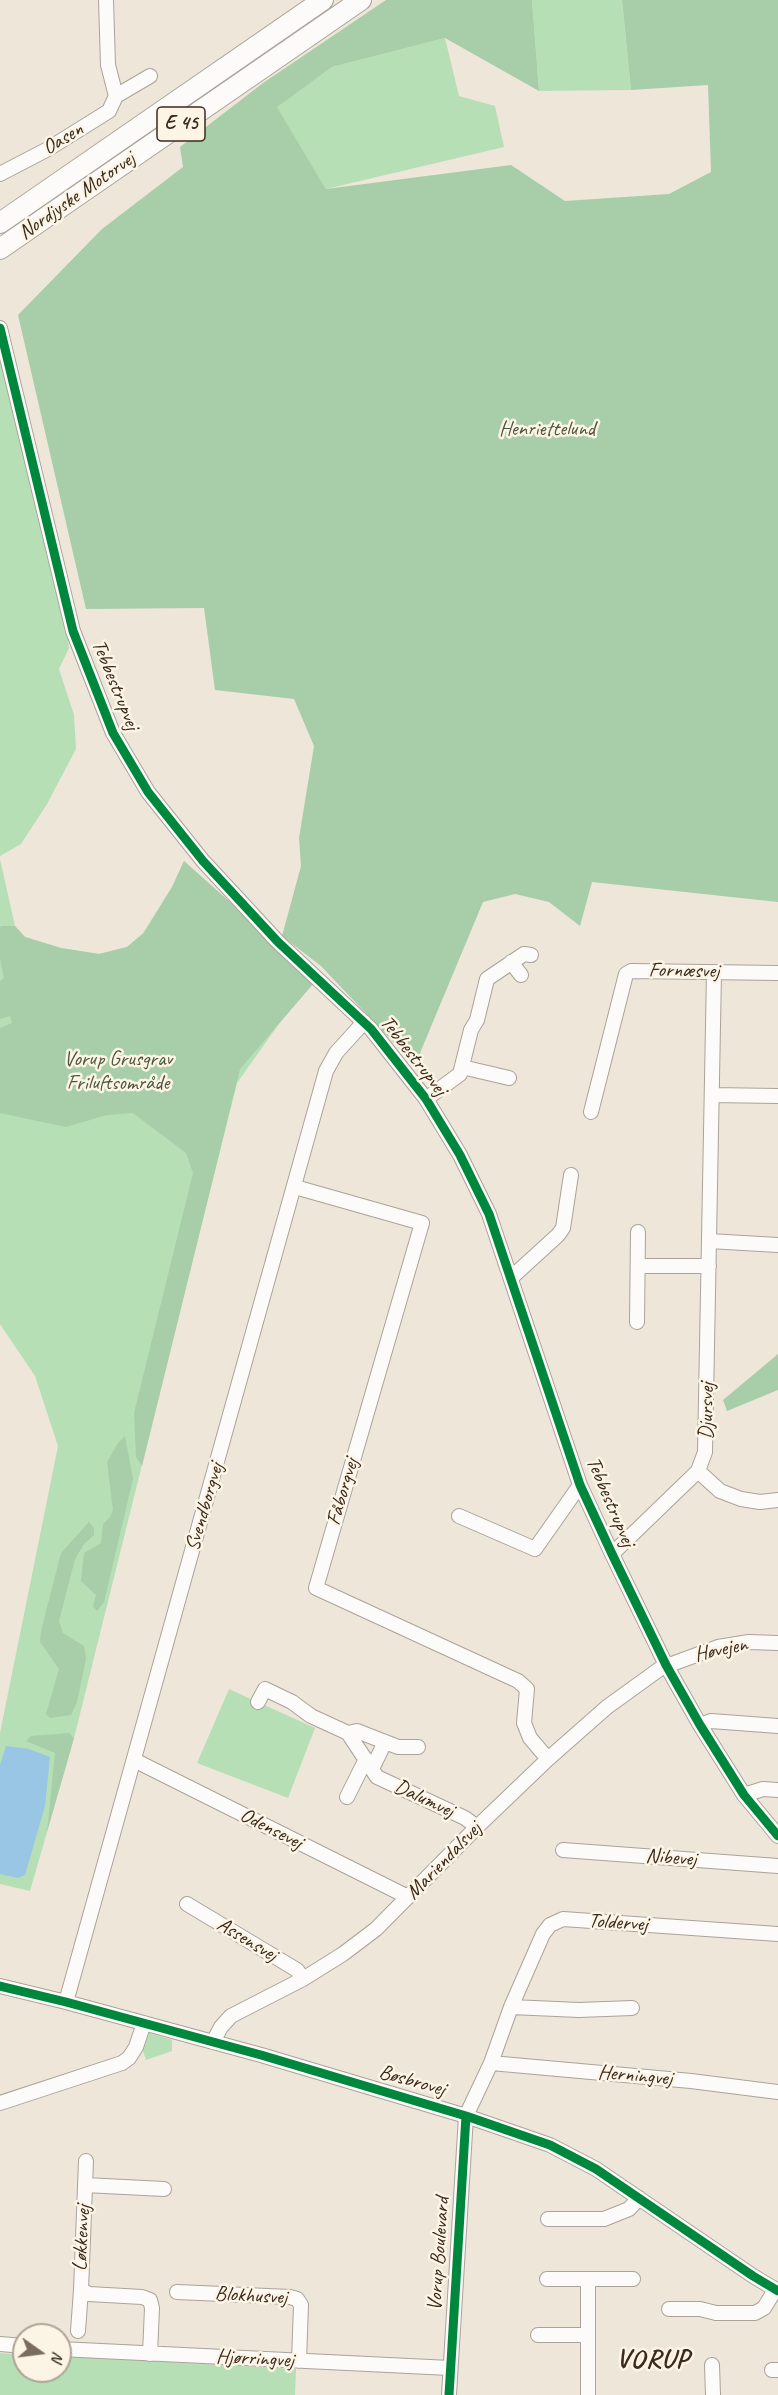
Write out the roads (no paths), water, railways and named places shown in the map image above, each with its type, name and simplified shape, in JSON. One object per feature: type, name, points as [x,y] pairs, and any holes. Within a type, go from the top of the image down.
[{"type":"highway","name":"Nordjyske Motorvej","points":[[0,222],[323,0]]},
{"type":"highway","name":"Nordjyske Motorvej","points":[[0,249],[361,0]]},
{"type":"street","points":[[106,0],[108,65],[116,96]]},
{"type":"street","name":"Oasen","points":[[0,174],[48,149],[109,111],[116,96],[150,76]]},
{"type":"street","name":"Tebbestrupvej","points":[[0,327],[73,631],[113,733],[148,792],[203,861],[278,942],[364,1022],[395,1057],[426,1099],[460,1155],[480,1192],[512,1277],[580,1485],[612,1554],[666,1665],[700,1725],[744,1795],[778,1836]]},
{"type":"street","points":[[426,1099],[460,1074],[487,979],[524,954],[531,955]]},
{"type":"street","points":[[512,962],[521,975]]},
{"type":"street","name":"Fornæsvej","points":[[591,1112],[626,974],[631,971],[778,973]]},
{"type":"street","name":"Djursvej","points":[[612,1554],[698,1471],[707,1442],[714,972]]},
{"type":"street","name":"Svendborgvej","points":[[66,2002],[326,1071],[336,1053],[364,1022]]},
{"type":"street","points":[[462,1067],[509,1078]]},
{"type":"street","points":[[712,1095],[778,1096]]},
{"type":"street","points":[[512,1277],[563,1228],[571,1176]]},
{"type":"street","name":"Fåborgvej","points":[[294,1187],[422,1223],[316,1588],[518,1681],[526,1689],[524,1723],[530,1738],[548,1759]]},
{"type":"street","points":[[638,1232],[638,1322]]},
{"type":"street","points":[[709,1241],[778,1245]]},
{"type":"street","points":[[638,1266],[709,1266]]},
{"type":"street","points":[[698,1471],[720,1491],[741,1499],[760,1502],[778,1500]]},
{"type":"street","points":[[459,1516],[535,1549],[580,1485]]},
{"type":"street","name":"Høvejen","points":[[666,1665],[718,1647],[749,1642],[778,1643]]},
{"type":"street","name":"Mariendalsvej","points":[[213,2042],[221,2027],[231,2016],[303,1979],[343,1954],[376,1929],[548,1759],[607,1707],[666,1665]]},
{"type":"street","name":"Dalumvej","points":[[258,1702],[265,1689],[292,1702],[310,1716],[348,1733],[377,1776],[465,1818],[477,1827]]},
{"type":"street","points":[[700,1725],[711,1721],[778,1726]]},
{"type":"street","name":"Dalumvej","points":[[348,1733],[357,1731],[398,1747],[418,1747]]},
{"type":"street","name":"Dalumvej","points":[[347,1797],[385,1742]]},
{"type":"street","name":"Odensevej","points":[[134,1760],[408,1897]]},
{"type":"street","points":[[744,1795],[763,1789],[778,1790]]},
{"type":"street","name":"Nibevej","points":[[564,1850],[778,1866]]},
{"type":"street","name":"Assensvej","points":[[187,1904],[297,1970],[303,1979]]},
{"type":"street","name":"Toldervej","points":[[466,2116],[491,2063],[511,2007],[543,1934],[550,1925],[562,1918],[778,1934]]},
{"type":"street","name":"Bøsbrovej","points":[[0,1986],[213,2042],[466,2116],[550,2145],[596,2169],[753,2277],[777,2290],[764,2308],[755,2313],[716,2313],[700,2309],[669,2309]]},
{"type":"street","points":[[511,2007],[579,2010],[632,2008]]},
{"type":"street","points":[[0,2103],[122,2063],[129,2058],[136,2047],[144,2023]]},
{"type":"street","name":"Herningvej","points":[[491,2063],[691,2081],[778,2092]]},
{"type":"street","name":"Vorup Boulevard","points":[[449,2395],[466,2116]]},
{"type":"street","name":"Løkkenvej","points":[[78,2331],[86,2161]]},
{"type":"street","name":"Løkkenvej","points":[[85,2185],[164,2189]]},
{"type":"street","points":[[548,2219],[604,2219],[629,2209],[639,2198]]},
{"type":"street","points":[[547,2279],[633,2279]]},
{"type":"street","points":[[588,2279],[588,2395]]},
{"type":"street","name":"Løkkenvej","points":[[81,2290],[89,2294],[142,2297],[150,2300],[152,2308],[150,2354]]},
{"type":"street","name":"Blokhusvej","points":[[177,2292],[297,2299],[302,2305],[299,2361]]},
{"type":"street","points":[[538,2335],[588,2335]]},
{"type":"street","name":"Hjørringvej","points":[[72,2350],[450,2368]]},
{"type":"street","points":[[712,2365],[713,2395]]},
{"type":"water","points":[[6,1746],[29,1749],[50,1757],[45,1806],[25,1875],[18,1878],[0,1874],[0,1765]]},
{"type":"district","name":"VORUP","points":[[653,2360]]},
{"type":"park label","name":"Henriettelund","points":[[547,429]]},
{"type":"park label","name":"Vorup Grusgrav Friluftsområde","points":[[118,1071]]}]
